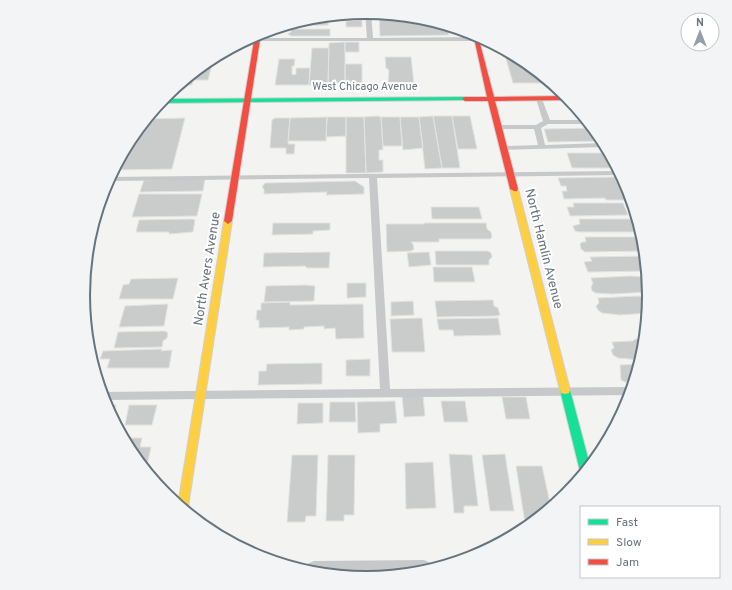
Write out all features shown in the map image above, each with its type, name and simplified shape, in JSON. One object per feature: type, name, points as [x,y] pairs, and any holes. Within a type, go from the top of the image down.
[{"type":"street","name":"North Avers Avenue","points":[[184,503],[257,41]]},
{"type":"street","name":"North Hamlin Avenue","points":[[479,43],[491,98],[584,464]]},
{"type":"street","name":"West Chicago Avenue","points":[[170,101],[559,98]]},
{"type":"lane","points":[[369,19],[370,39]]},
{"type":"lane","points":[[268,37],[370,39],[464,37]]},
{"type":"lane","points":[[539,98],[547,122]]},
{"type":"lane","points":[[499,127],[537,127],[547,122],[562,126],[583,124]]},
{"type":"lane","points":[[537,127],[542,146]]},
{"type":"lane","points":[[504,148],[568,144],[597,144]]},
{"type":"lane","points":[[115,179],[614,173]]},
{"type":"lane","points":[[373,176],[384,393]]},
{"type":"lane","points":[[109,396],[624,391]]},
{"type":"building","points":[[362,20],[362,27],[346,27],[346,21]]},
{"type":"building","points":[[379,20],[420,24],[448,32],[449,35],[380,36]]},
{"type":"building","points":[[329,21],[328,25],[304,26]]},
{"type":"building","points":[[292,29],[330,29],[330,36],[291,36],[288,34]]},
{"type":"building","points":[[345,42],[345,85],[328,85],[329,43]]},
{"type":"building","points":[[345,42],[359,42],[359,52],[345,52]]},
{"type":"building","points":[[312,48],[329,48],[328,85],[309,85]]},
{"type":"building","points":[[385,57],[411,57],[414,84],[388,84],[389,70],[386,68]]},
{"type":"building","points":[[505,57],[543,83],[513,83]]},
{"type":"building","points":[[279,59],[295,59],[294,66],[292,66],[293,75],[296,74],[296,68],[310,68],[309,85],[275,85]]},
{"type":"building","points":[[345,64],[362,64],[362,85],[345,85]]},
{"type":"building","points":[[211,67],[208,80],[193,80],[198,76]]},
{"type":"building","points":[[193,80],[192,85],[187,85]]},
{"type":"building","points":[[433,116],[452,116],[460,168],[442,168]]},
{"type":"building","points":[[433,116],[442,168],[425,169],[419,117]]},
{"type":"building","points":[[452,116],[470,116],[477,149],[458,149]]},
{"type":"building","points":[[327,117],[346,117],[346,136],[326,137]]},
{"type":"building","points":[[327,117],[326,141],[288,141],[290,118]]},
{"type":"building","points":[[346,117],[364,117],[366,173],[346,173]]},
{"type":"building","points":[[364,117],[381,117],[383,150],[379,150],[379,160],[383,160],[383,172],[366,173]]},
{"type":"building","points":[[381,117],[400,117],[402,146],[383,146]]},
{"type":"building","points":[[400,117],[419,117],[423,148],[403,150]]},
{"type":"building","points":[[185,118],[172,169],[120,170],[127,157],[153,119]]},
{"type":"building","points":[[275,118],[290,118],[288,144],[295,144],[294,154],[286,154],[286,148],[270,148],[272,120]]},
{"type":"building","points":[[586,128],[594,141],[548,142],[544,129]]},
{"type":"building","points":[[567,153],[602,153],[611,168],[572,168]]},
{"type":"building","points":[[615,177],[625,200],[606,200],[605,198],[564,199],[562,191],[567,191],[566,186],[561,186],[558,178]]},
{"type":"building","points":[[205,179],[203,191],[140,192],[144,180]]},
{"type":"building","points":[[355,181],[364,187],[364,194],[326,195],[327,192],[264,194],[264,189],[262,187],[265,183]]},
{"type":"building","points":[[139,194],[202,194],[197,216],[132,217]]},
{"type":"building","points":[[573,203],[623,203],[628,215],[570,216],[567,207],[574,207]]},
{"type":"building","points":[[431,207],[479,207],[482,219],[432,219]]},
{"type":"building","points":[[579,219],[631,219],[635,232],[575,231],[573,226],[580,224]]},
{"type":"building","points":[[139,220],[195,220],[193,232],[169,234],[169,232],[136,232]]},
{"type":"building","points":[[273,223],[330,223],[330,230],[313,231],[313,234],[272,235]]},
{"type":"building","points":[[486,223],[487,229],[491,232],[492,237],[490,239],[439,239],[439,242],[411,242],[414,249],[411,251],[387,252],[386,224]]},
{"type":"building","points":[[585,237],[636,237],[639,251],[585,252],[581,249],[580,244],[582,242],[586,242]]},
{"type":"building","points":[[435,251],[488,251],[491,253],[492,257],[489,260],[489,265],[436,265]]},
{"type":"building","points":[[330,252],[329,268],[307,268],[305,266],[263,267],[264,253]]},
{"type":"building","points":[[429,252],[431,265],[409,267],[407,253]]},
{"type":"building","points":[[640,256],[641,271],[588,272],[584,262],[592,261],[590,257]]},
{"type":"building","points":[[433,267],[472,267],[475,282],[434,282]]},
{"type":"building","points":[[641,277],[642,292],[612,294],[596,293],[592,291],[591,286],[593,284],[591,278]]},
{"type":"building","points":[[178,278],[173,299],[119,299],[123,285],[129,284],[131,279]]},
{"type":"building","points":[[347,283],[366,283],[366,297],[347,298]]},
{"type":"building","points":[[266,286],[315,286],[314,301],[264,302]]},
{"type":"building","points":[[642,297],[641,313],[620,315],[602,313],[596,306],[599,303],[598,298]]},
{"type":"building","points":[[493,300],[494,306],[498,308],[500,315],[437,317],[435,301]]},
{"type":"building","points":[[413,301],[414,315],[391,316],[391,302]]},
{"type":"building","points":[[290,302],[290,305],[363,304],[364,338],[336,339],[335,328],[324,329],[324,326],[304,327],[304,329],[289,330],[289,327],[259,328],[259,320],[256,320],[257,310],[261,310],[261,303]]},
{"type":"building","points":[[168,304],[164,326],[119,327],[125,306]]},
{"type":"building","points":[[422,318],[425,352],[392,352],[390,319]]},
{"type":"building","points":[[498,318],[501,335],[454,336],[453,330],[439,330],[437,319]]},
{"type":"building","points":[[165,331],[168,333],[167,338],[163,341],[162,347],[114,348],[118,332]]},
{"type":"building","points":[[635,339],[639,339],[635,359],[618,358],[613,355],[611,350],[614,348],[612,342],[633,341]]},
{"type":"building","points":[[162,349],[161,351],[172,350],[169,368],[107,368],[110,359],[100,359],[103,351]]},
{"type":"building","points":[[370,359],[370,376],[346,376],[346,360]]},
{"type":"building","points":[[322,363],[322,384],[258,385],[259,371],[266,371],[267,364]]},
{"type":"building","points":[[633,364],[628,382],[621,380],[620,365]]},
{"type":"building","points":[[402,396],[423,396],[425,416],[404,417]]},
{"type":"building","points":[[502,397],[526,397],[530,419],[506,419]]},
{"type":"building","points":[[395,401],[397,423],[380,424],[380,432],[358,433],[357,402]]},
{"type":"building","points":[[441,401],[465,401],[468,422],[444,422]]},
{"type":"building","points":[[330,402],[355,402],[356,422],[329,422]]},
{"type":"building","points":[[298,403],[323,403],[323,423],[297,424]]},
{"type":"building","points":[[129,405],[157,405],[152,425],[125,425]]},
{"type":"building","points":[[130,438],[142,438],[140,447],[151,447],[147,464]]},
{"type":"building","points":[[449,454],[472,455],[478,506],[464,506],[464,513],[454,513]]},
{"type":"building","points":[[505,454],[514,511],[490,511],[482,455]]},
{"type":"building","points":[[292,455],[318,455],[316,516],[306,516],[305,522],[287,522]]},
{"type":"building","points":[[328,455],[355,455],[354,515],[344,515],[344,521],[326,521]]},
{"type":"building","points":[[433,462],[436,508],[406,509],[405,463]]},
{"type":"building","points":[[516,466],[542,466],[550,501],[525,520]]},
{"type":"traffic: fast","points":[[170,101],[465,99]]},
{"type":"traffic: fast","points":[[565,390],[584,464]]},
{"type":"traffic: slow","points":[[514,189],[565,390]]},
{"type":"traffic: slow","points":[[184,503],[228,221]]},
{"type":"traffic: jam","points":[[228,221],[257,41]]},
{"type":"traffic: jam","points":[[477,42],[514,189]]},
{"type":"traffic: jam","points":[[465,99],[559,98]]}]
